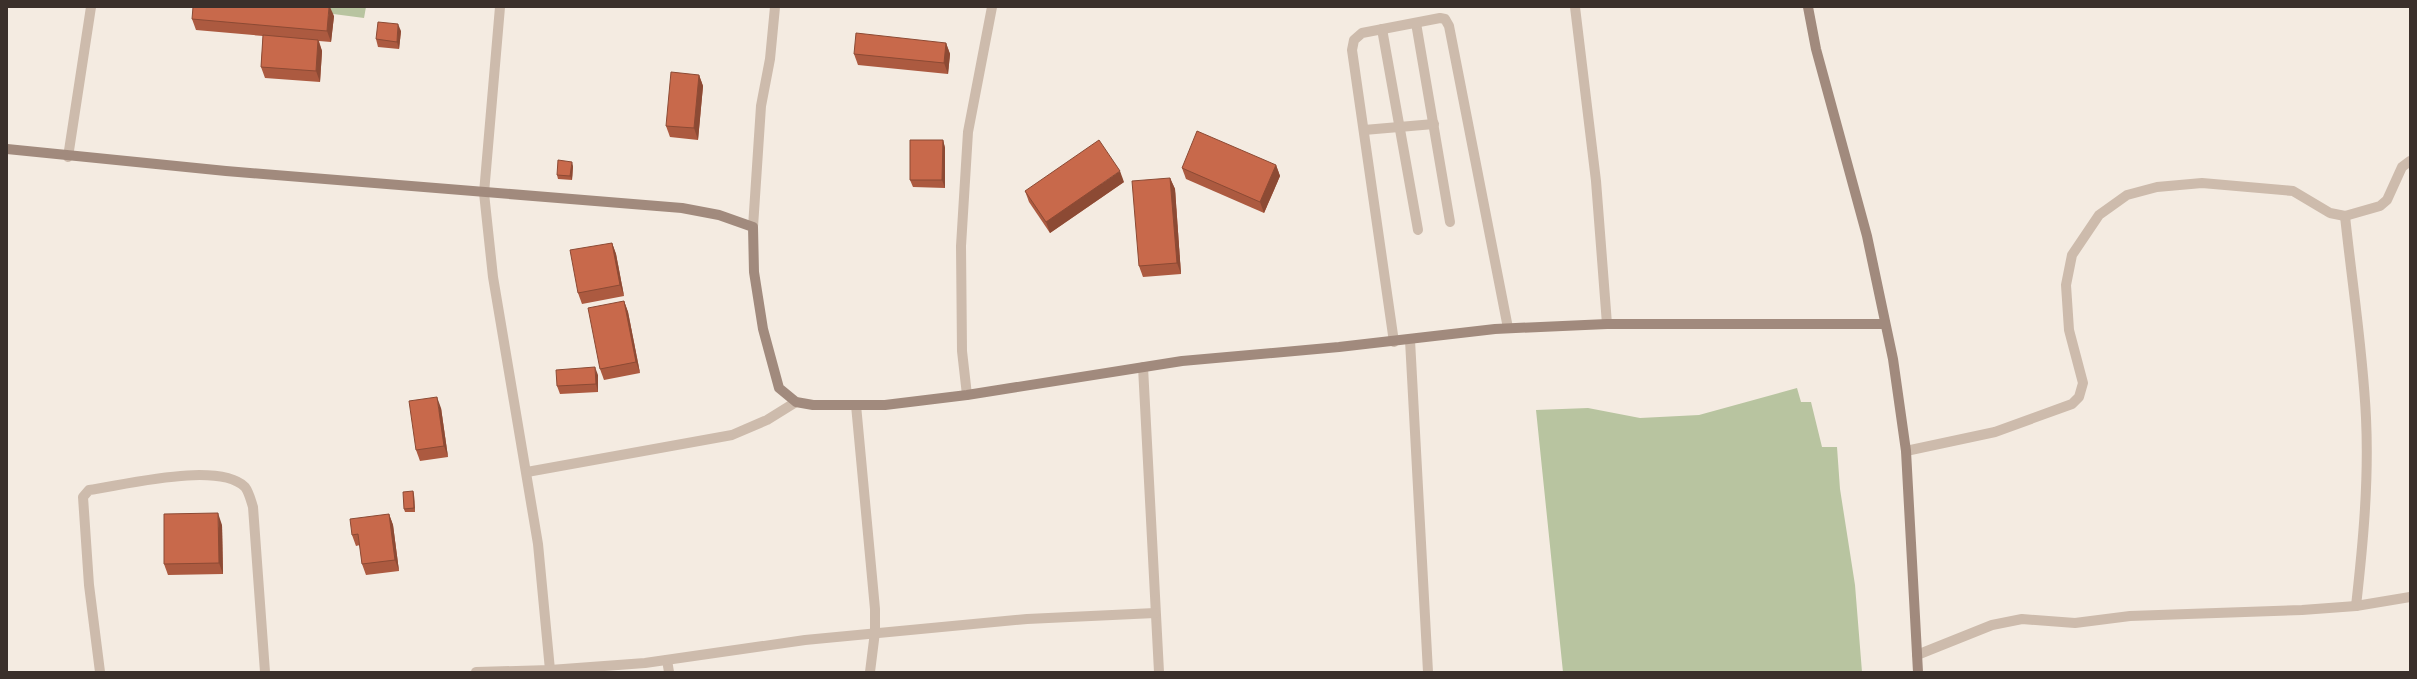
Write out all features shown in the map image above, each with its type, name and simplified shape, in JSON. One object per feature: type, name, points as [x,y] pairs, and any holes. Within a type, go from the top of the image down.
[{"type":"street","points":[[68,157],[91,7]]},
{"type":"street","points":[[500,7],[484,193],[492,278],[527,472],[538,544],[550,670]]},
{"type":"street","points":[[775,7],[770,59],[761,106],[753,227],[754,272],[763,329],[779,388],[796,402],[813,405],[885,405],[967,395],[1182,361],[1394,342],[1508,328],[1607,324],[1885,324]]},
{"type":"street","points":[[967,395],[962,351],[961,246],[968,132],[992,7]]},
{"type":"street","points":[[1575,7],[1596,182],[1607,324]]},
{"type":"street","points":[[1808,7],[1818,56],[1867,236],[1893,359],[1906,451],[1918,672]]},
{"type":"street","points":[[1394,342],[1352,50],[1354,40],[1362,33],[1440,18],[1444,19],[1449,26],[1500,277],[1508,328]]},
{"type":"street","points":[[1416,23],[1450,222]]},
{"type":"street","points":[[1382,29],[1418,230]]},
{"type":"street","points":[[1364,130],[1434,124]]},
{"type":"street","points":[[7,149],[68,157],[484,193],[682,208],[719,214],[753,227]]},
{"type":"street","points":[[1906,451],[1995,432],[2072,404],[2079,397],[2083,383],[2069,330],[2066,285],[2072,255],[2100,215],[2127,195],[2157,187],[2202,183],[2294,191],[2330,213],[2345,216],[2380,206],[2387,200],[2402,167],[2410,161]]},
{"type":"street","points":[[2345,216],[2366,418],[2367,482],[2363,546],[2356,606]]},
{"type":"street","points":[[1410,340],[1428,672]]},
{"type":"street","points":[[1143,366],[1159,672]]},
{"type":"street","points":[[527,472],[732,435],[767,420],[796,402]]},
{"type":"street","points":[[856,405],[875,609],[875,632],[870,672]]},
{"type":"street","points":[[100,672],[88,585],[83,497],[89,490],[201,473],[220,475],[236,480],[246,488],[253,507],[265,672]]},
{"type":"street","points":[[1917,655],[1992,625],[2022,619],[2074,623],[2130,616],[2302,610],[2356,606],[2410,598]]},
{"type":"street","points":[[476,672],[550,670],[667,660],[804,640],[875,632],[1027,619],[1156,613]]},
{"type":"street","points":[[667,660],[669,672]]},
{"type":"green space","points":[[280,7],[366,7],[364,18]]},
{"type":"green space","points":[[1797,388],[1801,402],[1811,402],[1822,447],[1837,447],[1840,489],[1855,585],[1862,672],[1563,672],[1536,410],[1588,408],[1640,418],[1699,415]]},
{"type":"building","points":[[193,7],[329,7],[327,31],[192,19]]},
{"type":"building","points":[[378,22],[398,24],[397,42],[376,39]]},
{"type":"building","points":[[856,33],[946,43],[944,63],[854,54]]},
{"type":"building","points":[[263,35],[318,40],[316,71],[261,67]]},
{"type":"building","points":[[671,72],[699,75],[694,128],[666,126]]},
{"type":"building","points":[[1197,131],[1276,165],[1260,202],[1182,168]]},
{"type":"building","points":[[910,140],[943,140],[942,180],[910,180]]},
{"type":"building","points":[[1099,140],[1120,171],[1046,222],[1025,191]]},
{"type":"building","points":[[558,160],[572,162],[570,176],[557,175]]},
{"type":"building","points":[[1170,178],[1177,263],[1139,266],[1132,181]]},
{"type":"building","points":[[612,243],[620,285],[578,293],[570,250]]},
{"type":"building","points":[[624,301],[636,362],[600,369],[588,308]]},
{"type":"building","points":[[595,367],[596,384],[557,386],[556,370]]},
{"type":"building","points":[[437,397],[444,446],[416,450],[409,401]]},
{"type":"building","points":[[413,491],[414,508],[404,509],[403,492]]},
{"type":"building","points":[[218,513],[219,563],[164,564],[164,514]]},
{"type":"building","points":[[389,514],[395,560],[362,564],[358,534],[352,535],[350,519]]}]
